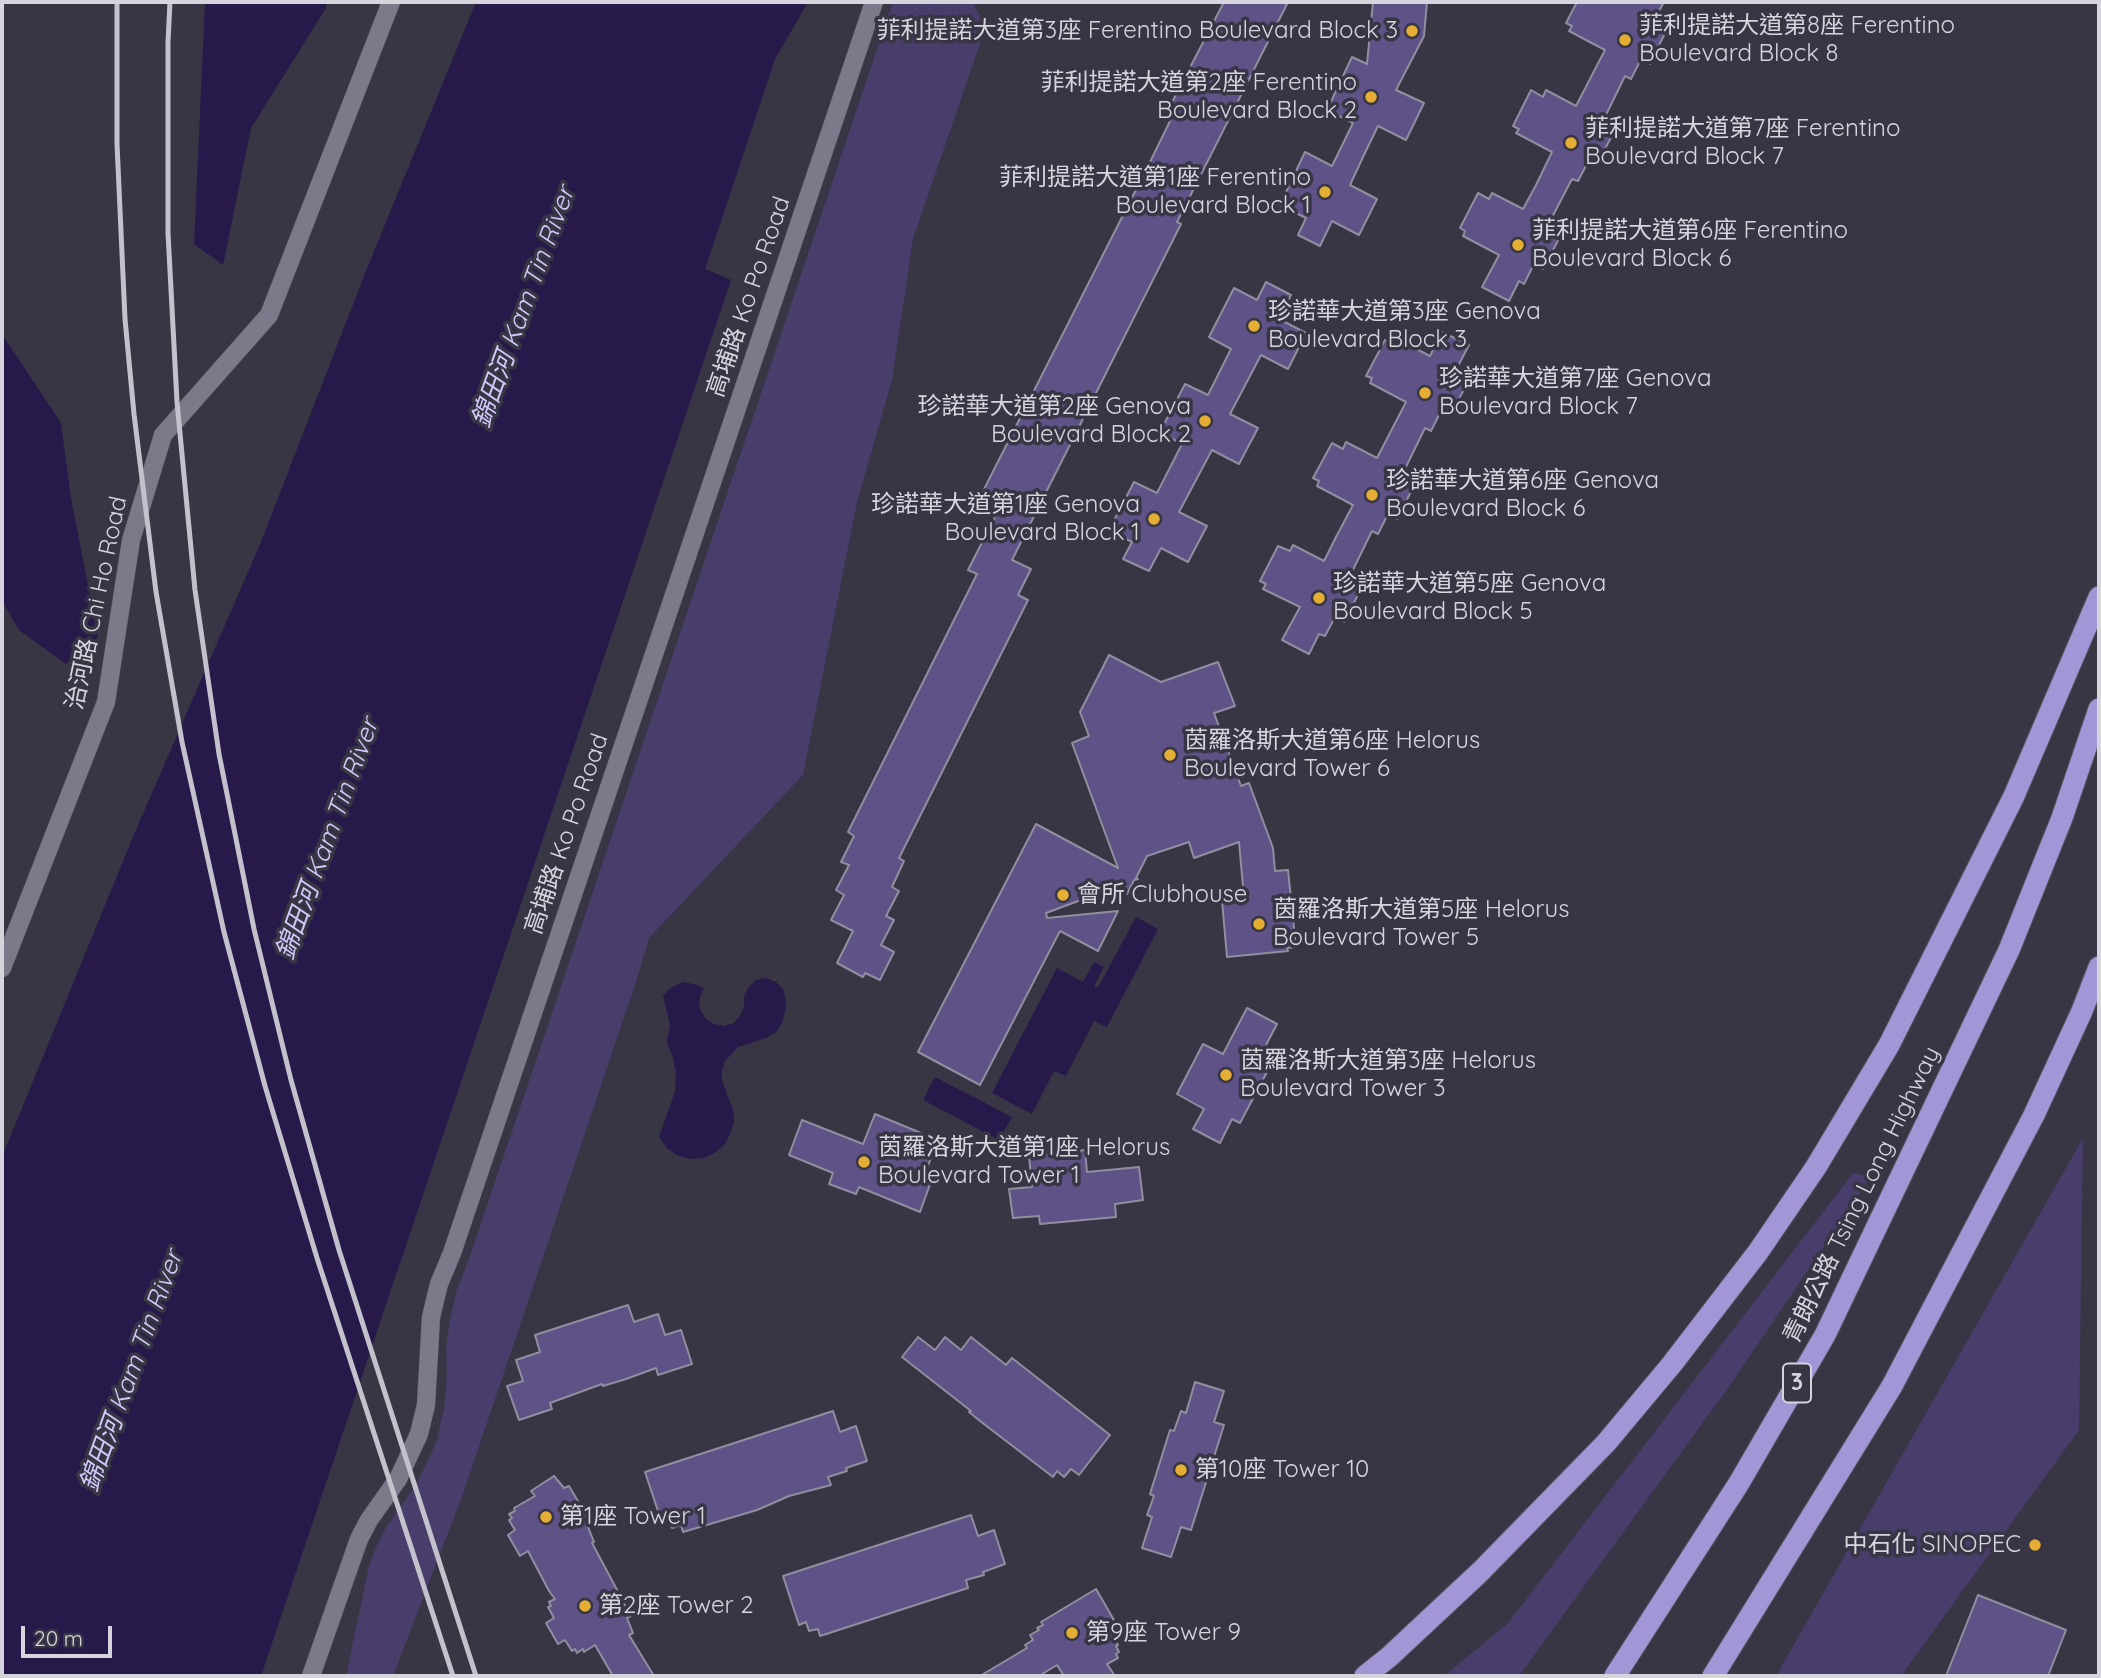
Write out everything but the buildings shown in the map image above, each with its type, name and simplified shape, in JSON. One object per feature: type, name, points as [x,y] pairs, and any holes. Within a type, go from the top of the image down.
[{"type":"highway","points":[[1365,1676],[1480,1572],[1606,1443],[1672,1364],[1758,1252],[1816,1167],[1889,1045],[2014,796],[2099,597]]},
{"type":"highway","name":"青朗公路 Tsing Long Highway","points":[[1615,1676],[1739,1483],[1825,1335],[2014,938],[2062,818],[2099,709]]},
{"type":"highway","points":[[1713,1676],[1892,1386],[2034,1115],[2082,1011],[2099,967]]},
{"type":"street","name":"治河路 Chi Ho Road","points":[[2,968],[106,702],[131,540],[163,435],[269,315],[391,2]]},
{"type":"street","name":"高埔路 Ko Po Road","points":[[312,1676],[359,1539],[398,1479],[419,1434],[427,1395],[431,1317],[439,1283],[461,1226],[874,2]]},
{"type":"shaded area","points":[[893,2],[972,2],[986,26],[913,239],[892,380],[857,502],[803,775],[649,938],[462,1497],[393,1676],[346,1676],[369,1566],[376,1547],[413,1489],[437,1440],[444,1408],[446,1347],[457,1289]]},
{"type":"shaded area","points":[[2083,1138],[2079,1430],[1901,1676],[1776,1676]]},
{"type":"shaded area","points":[[1853,1173],[1871,1177],[1731,1384],[1519,1676],[1444,1676],[1508,1623]]},
{"type":"water","points":[[205,2],[327,2],[326,8],[251,128],[223,265],[194,244]]},
{"type":"water","name":"錦田河 Kam Tin River","points":[[476,2],[808,2],[775,59],[705,269],[731,280],[261,1676],[2,1676],[2,1157],[135,832],[261,542],[366,271]]},
{"type":"water","points":[[2,334],[61,423],[71,498],[98,637],[66,664],[19,630],[2,601]]},
{"type":"water","points":[[1136,917],[1158,929],[1107,1027],[1094,1021],[1066,1076],[1054,1071],[1032,1114],[992,1093],[1057,968],[1083,982],[1094,962],[1104,967],[1094,986],[1098,988]]},
{"type":"water","points":[[766,978],[783,989],[785,1011],[776,1032],[738,1047],[725,1061],[722,1081],[733,1109],[734,1121],[725,1144],[715,1153],[703,1158],[690,1159],[677,1155],[667,1148],[659,1137],[675,1092],[676,1073],[667,1043],[670,1024],[663,996],[669,989],[683,982],[704,988],[699,1005],[702,1013],[707,1020],[724,1026],[734,1023],[740,1016],[748,988],[756,980]]},
{"type":"water","points":[[935,1077],[1012,1117],[999,1140],[923,1100]]},
{"type":"railway","points":[[117,2],[117,144],[125,319],[156,592],[182,742],[224,932],[265,1086],[317,1258],[453,1676]]},
{"type":"railway","points":[[170,2],[168,233],[177,402],[195,590],[219,754],[254,929],[291,1080],[339,1250],[476,1676]]},
{"type":"place","name":"菲利提諾大道第3座 Ferentino Boulevard Block 3","points":[[1412,31]]},
{"type":"place","name":"菲利提諾大道第8座 Ferentino Boulevard Block 8","points":[[1625,40]]},
{"type":"place","name":"菲利提諾大道第2座 Ferentino Boulevard Block 2","points":[[1371,97]]},
{"type":"place","name":"菲利提諾大道第7座 Ferentino Boulevard Block 7","points":[[1571,143]]},
{"type":"place","name":"菲利提諾大道第1座 Ferentino Boulevard Block 1","points":[[1325,192]]},
{"type":"place","name":"菲利提諾大道第6座 Ferentino Boulevard Block 6","points":[[1518,245]]},
{"type":"place","name":"珍諾華大道第3座 Genova Boulevard Block 3","points":[[1254,326]]},
{"type":"place","name":"珍諾華大道第7座 Genova Boulevard Block 7","points":[[1425,393]]},
{"type":"place","name":"珍諾華大道第2座 Genova Boulevard Block 2","points":[[1205,421]]},
{"type":"place","name":"珍諾華大道第6座 Genova Boulevard Block 6","points":[[1372,495]]},
{"type":"place","name":"珍諾華大道第1座 Genova Boulevard Block 1","points":[[1154,519]]},
{"type":"place","name":"珍諾華大道第5座 Genova Boulevard Block 5","points":[[1319,598]]},
{"type":"place","name":"茵羅洛斯大道第6座 Helorus Boulevard Tower 6","points":[[1170,755]]},
{"type":"place","name":"會所 Clubhouse","points":[[1063,895]]},
{"type":"place","name":"茵羅洛斯大道第5座 Helorus Boulevard Tower 5","points":[[1259,924]]},
{"type":"place","name":"茵羅洛斯大道第3座 Helorus Boulevard Tower 3","points":[[1226,1075]]},
{"type":"place","name":"茵羅洛斯大道第1座 Helorus Boulevard Tower 1","points":[[864,1162]]},
{"type":"place","name":"第10座 Tower 10","points":[[1181,1470]]},
{"type":"place","name":"第1座 Tower 1","points":[[546,1517]]},
{"type":"place","name":"中石化 SINOPEC","points":[[2035,1545]]},
{"type":"place","name":"第2座 Tower 2","points":[[585,1606]]},
{"type":"place","name":"第9座 Tower 9","points":[[1072,1633]]}]
